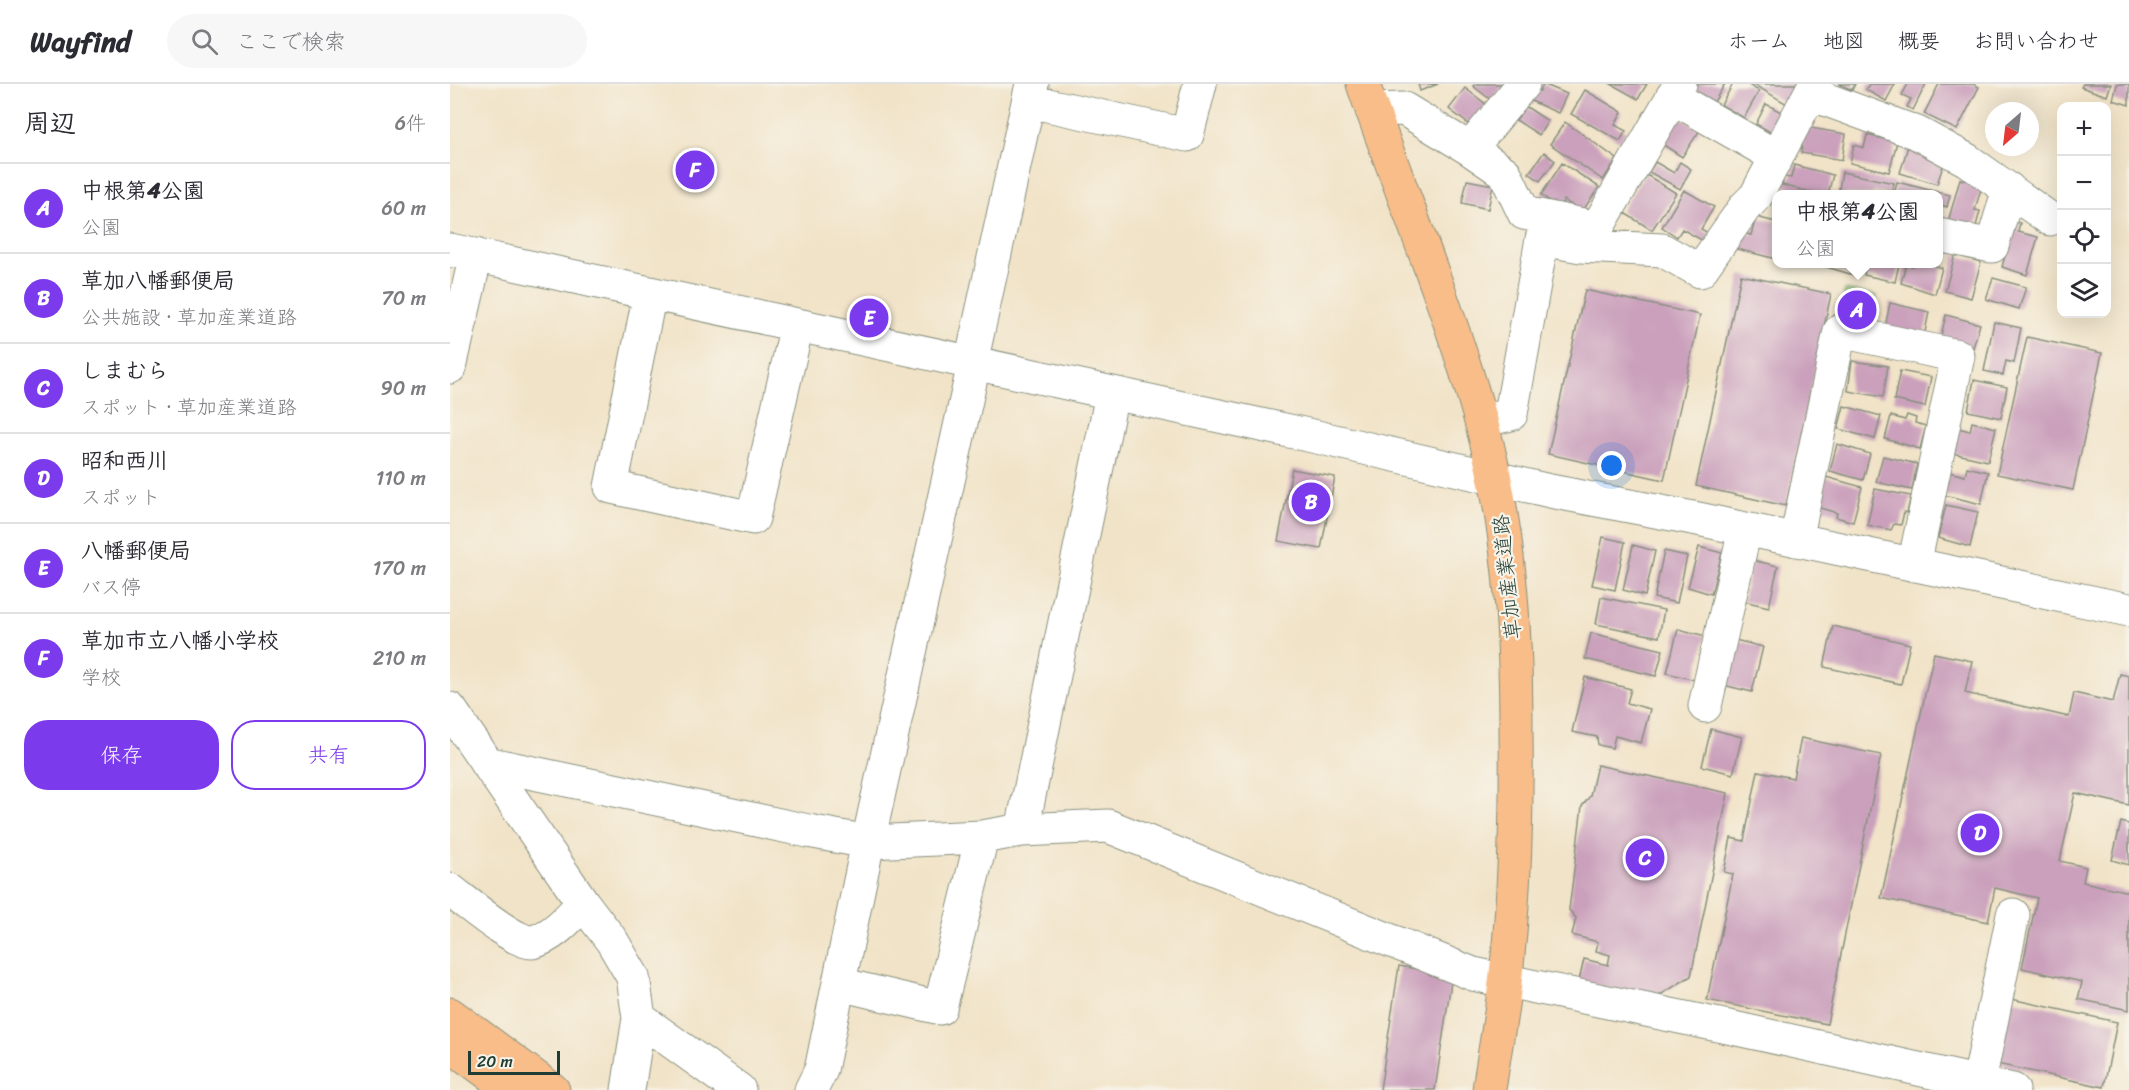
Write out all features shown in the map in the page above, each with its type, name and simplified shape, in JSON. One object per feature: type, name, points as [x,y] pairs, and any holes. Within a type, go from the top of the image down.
[{"type":"main road","name":"草加産業道路","points":[[1367,97],[1444,309],[1481,421],[1505,540],[1513,619],[1516,681],[1513,887],[1505,982],[1489,1090]]},
{"type":"main road","points":[[450,1014],[553,1090]]},
{"type":"main road","points":[[450,1045],[511,1090]]},
{"type":"street","points":[[811,1090],[821,1070],[1030,93],[1187,135],[1200,84]]},
{"type":"street","points":[[1470,149],[1522,84]]},
{"type":"street","points":[[1367,97],[1404,109],[1505,173],[1524,213],[1597,228],[1607,235],[1662,250],[1700,271],[1745,207],[1766,198],[1777,157],[1813,89],[1917,133],[1968,160],[2050,219]]},
{"type":"street","points":[[1481,421],[1511,414],[1542,239],[1581,246],[1607,235],[1676,91],[1777,157]]},
{"type":"street","points":[[1943,236],[1992,246],[2008,189]]},
{"type":"street","points":[[450,367],[463,252],[1317,437],[1494,479],[2129,610]]},
{"type":"street","points":[[650,293],[611,487],[753,518],[797,325]]},
{"type":"street","points":[[1796,540],[1840,331],[1958,356],[1914,565]]},
{"type":"street","points":[[1022,830],[1112,394]]},
{"type":"street","points":[[1705,706],[1745,529]]},
{"type":"street","points":[[450,709],[583,903],[612,941],[633,977],[639,1018],[628,1090]]},
{"type":"street","points":[[486,763],[868,842],[982,837],[1022,830],[1108,826],[1473,974],[1732,1028],[1906,1079],[2013,1090]]},
{"type":"street","points":[[839,984],[940,1008],[982,837]]},
{"type":"street","points":[[450,890],[516,938],[531,942],[556,930],[583,903]]},
{"type":"street","points":[[1971,1084],[2013,915]]},
{"type":"street","points":[[639,1018],[739,1090]]},
{"type":"green space","points":[[1845,290],[1876,296],[1869,330],[1838,324]]},
{"type":"building","points":[[1418,84],[1438,84],[1420,91]]},
{"type":"building","points":[[1475,84],[1505,84],[1491,100],[1473,86]]},
{"type":"building","points":[[1543,84],[1567,94],[1558,113],[1529,100],[1534,89],[1540,91]]},
{"type":"building","points":[[1611,84],[1647,84],[1638,99]]},
{"type":"building","points":[[1697,84],[1725,84],[1714,102],[1693,90]]},
{"type":"building","points":[[1733,84],[1747,84],[1759,91],[1744,118],[1721,105]]},
{"type":"building","points":[[1753,84],[1799,84],[1787,104]]},
{"type":"building","points":[[1839,84],[1855,84],[1852,90]]},
{"type":"building","points":[[1869,84],[1895,84],[1886,101],[1866,90]]},
{"type":"building","points":[[1908,84],[1926,84],[1913,110],[1907,107],[1911,99],[1902,95]]},
{"type":"building","points":[[1939,84],[1973,84],[1979,87],[1957,130],[1924,114]]},
{"type":"building","points":[[2083,84],[2111,84],[2107,96],[2081,87]]},
{"type":"building","points":[[2117,84],[2129,84],[2129,105],[2113,100]]},
{"type":"building","points":[[1465,88],[1487,105],[1471,126],[1449,109]]},
{"type":"building","points":[[1585,90],[1622,112],[1615,125],[1626,131],[1620,141],[1571,114]]},
{"type":"building","points":[[1766,104],[1783,113],[1772,133],[1756,124]]},
{"type":"building","points":[[1525,106],[1548,121],[1539,135],[1516,120]]},
{"type":"building","points":[[1680,117],[1700,130],[1682,157],[1662,144]]},
{"type":"building","points":[[1565,122],[1617,159],[1603,180],[1550,144]]},
{"type":"building","points":[[1805,127],[1846,134],[1842,160],[1801,153]]},
{"type":"building","points":[[1867,135],[1897,142],[1889,172],[1850,163],[1854,145],[1864,148]]},
{"type":"building","points":[[1908,146],[1925,151],[1925,157],[1944,163],[1937,184],[1900,173]]},
{"type":"building","points":[[1544,152],[1555,161],[1540,181],[1529,173]]},
{"type":"building","points":[[1655,162],[1674,173],[1680,162],[1691,169],[1680,189],[1649,172]]},
{"type":"building","points":[[1562,163],[1599,187],[1582,212],[1564,200],[1559,207],[1541,195]]},
{"type":"building","points":[[1794,165],[1833,175],[1829,190],[1801,190],[1782,185],[1784,177],[1791,178]]},
{"type":"building","points":[[1842,172],[1894,183],[1892,190],[1839,190]]},
{"type":"building","points":[[1645,174],[1676,193],[1652,230],[1621,211]]},
{"type":"building","points":[[1960,179],[1982,185],[1975,210],[1980,211],[1975,230],[1948,222]]},
{"type":"building","points":[[1467,180],[1493,185],[1488,209],[1462,203]]},
{"type":"building","points":[[1897,182],[1930,190],[1895,190]]},
{"type":"building","points":[[1684,190],[1714,207],[1701,229],[1710,234],[1705,242],[1682,229],[1677,237],[1662,227]]},
{"type":"building","points":[[1943,193],[1950,195],[1947,207],[1943,206]]},
{"type":"building","points":[[1756,217],[1772,221],[1772,258],[1737,249],[1742,233],[1751,235]]},
{"type":"building","points":[[2014,222],[2020,223],[2018,232],[2038,237],[2027,275],[2002,267]]},
{"type":"building","points":[[1955,255],[1981,262],[1971,298],[1945,291]]},
{"type":"building","points":[[1830,268],[1859,268],[1857,276]]},
{"type":"building","points":[[1865,268],[1898,268],[1895,282],[1864,275]]},
{"type":"building","points":[[1905,268],[1942,268],[1935,294],[1901,283]]},
{"type":"building","points":[[1741,275],[1831,294],[1786,506],[1696,486]]},
{"type":"building","points":[[1993,278],[2026,287],[2019,309],[1986,299]]},
{"type":"building","points":[[1585,290],[1700,315],[1664,480],[1548,454]]},
{"type":"building","points":[[1890,303],[1929,312],[1924,337],[1885,328]]},
{"type":"building","points":[[1946,315],[1980,324],[1973,348],[1940,339]]},
{"type":"building","points":[[1994,322],[2021,328],[2014,363],[2006,361],[2003,375],[1984,371]]},
{"type":"building","points":[[2027,337],[2102,353],[2073,490],[1997,474]]},
{"type":"building","points":[[1852,361],[1888,366],[1883,397],[1848,391]]},
{"type":"building","points":[[1900,371],[1931,377],[1925,407],[1894,400]]},
{"type":"building","points":[[1974,380],[2007,387],[2001,418],[1968,411]]},
{"type":"building","points":[[1844,406],[1881,416],[1875,439],[1838,429]]},
{"type":"building","points":[[1907,415],[1916,418],[1915,423],[1926,426],[1920,449],[1885,439],[1891,416],[1905,420]]},
{"type":"building","points":[[1972,422],[1996,428],[1988,461],[1952,453],[1958,428],[1970,431]]},
{"type":"building","points":[[1837,444],[1870,454],[1863,480],[1830,471]]},
{"type":"building","points":[[1883,456],[1917,464],[1912,490],[1876,482]]},
{"type":"building","points":[[1967,467],[1988,472],[1981,504],[1940,494],[1945,471],[1965,476]]},
{"type":"building","points":[[1292,469],[1335,477],[1321,549],[1278,541]]},
{"type":"building","points":[[1826,477],[1862,487],[1853,522],[1836,517],[1837,513],[1817,507]]},
{"type":"building","points":[[1875,489],[1911,496],[1901,525],[1894,524],[1891,530],[1867,525]]},
{"type":"building","points":[[1946,505],[1978,512],[1970,547],[1938,538]]},
{"type":"building","points":[[1603,537],[1625,542],[1615,590],[1592,585]]},
{"type":"building","points":[[1633,545],[1655,551],[1645,596],[1623,590]]},
{"type":"building","points":[[1699,547],[1722,553],[1711,594],[1688,587]]},
{"type":"building","points":[[1664,551],[1687,556],[1677,603],[1654,598]]},
{"type":"building","points":[[1752,560],[1778,566],[1769,607],[1743,601]]},
{"type":"building","points":[[1601,597],[1664,610],[1659,637],[1596,624]]},
{"type":"building","points":[[1833,626],[1910,644],[1901,684],[1824,667]]},
{"type":"building","points":[[1678,629],[1706,636],[1695,680],[1667,673]]},
{"type":"building","points":[[1591,633],[1663,650],[1656,676],[1585,659]]},
{"type":"building","points":[[1735,640],[1763,647],[1752,692],[1723,685]]},
{"type":"building","points":[[1934,653],[1972,661],[1965,693],[2069,717],[2074,693],[2113,702],[2120,674],[2129,676],[2129,805],[2075,793],[2060,861],[2086,867],[2083,882],[2129,892],[2129,1010],[2078,999],[2082,982],[2022,968],[2037,898],[1995,888],[1988,922],[1881,898]]},
{"type":"building","points":[[1585,677],[1631,689],[1627,703],[1650,709],[1641,743],[1615,736],[1612,748],[1598,745],[1597,737],[1572,732]]},
{"type":"building","points":[[1711,729],[1742,737],[1733,774],[1702,766]]},
{"type":"building","points":[[1801,738],[1881,755],[1827,1024],[1707,1000],[1733,874],[1724,872],[1731,838],[1744,841],[1758,771],[1793,778]]},
{"type":"building","points":[[1597,765],[1728,793],[1691,976],[1654,999],[1579,981],[1584,959],[1608,965],[1610,955],[1596,951],[1598,942],[1572,935],[1576,918],[1569,910],[1582,806],[1590,796]]},
{"type":"building","points":[[2121,822],[2129,824],[2129,865],[2112,860]]},
{"type":"building","points":[[1399,966],[1452,975],[1435,1090],[1380,1090]]},
{"type":"building","points":[[2011,999],[2117,1022],[2104,1087],[1997,1064]]},
{"type":"place","name":"草加市立八幡小学校","points":[[695,170]]},
{"type":"place","name":"中根第4公園","points":[[1857,310]]},
{"type":"place","name":"八幡郵便局","points":[[869,318]]},
{"type":"place","name":"草加八幡郵便局","points":[[1311,502]]},
{"type":"place","name":"昭和西川","points":[[1980,833]]},
{"type":"place","name":"しまむら","points":[[1645,858]]}]
